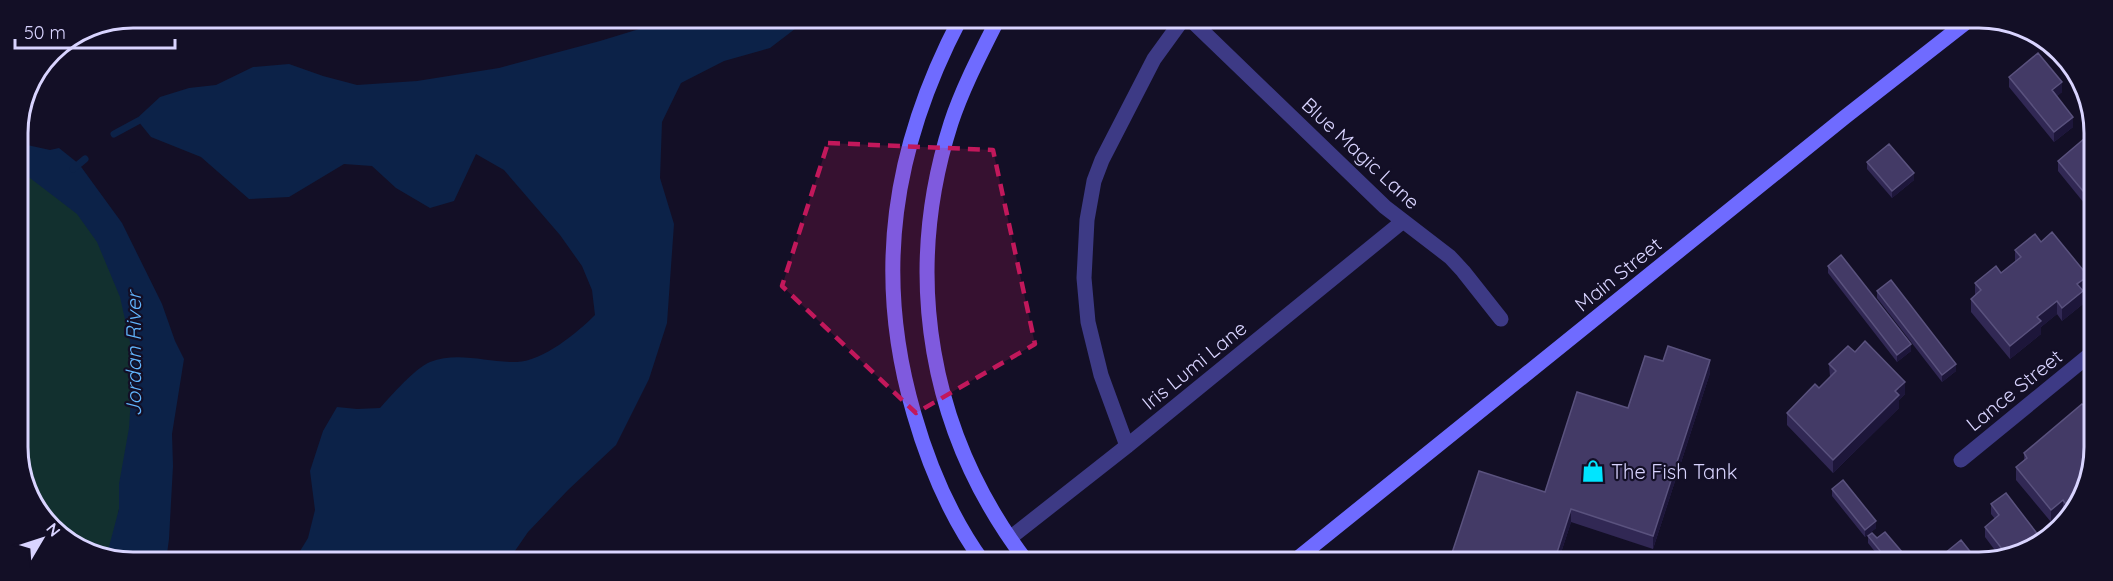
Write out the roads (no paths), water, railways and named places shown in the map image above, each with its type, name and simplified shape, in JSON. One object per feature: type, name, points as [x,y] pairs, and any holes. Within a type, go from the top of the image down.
[{"type":"main road","points":[[956,28],[925,94],[908,148],[893,242],[893,310],[903,373],[919,432],[950,505],[977,552]]},
{"type":"main road","points":[[994,28],[963,91],[942,152],[934,188],[930,222],[926,291],[936,364],[955,433],[981,491],[1020,552]]},
{"type":"main road","name":"Main Street","points":[[1305,552],[1959,28]]},
{"type":"street","points":[[1127,446],[1101,375],[1088,322],[1084,278],[1087,220],[1094,181],[1102,160],[1154,58],[1176,28]]},
{"type":"street","name":"Blue Magic Lane","points":[[1199,28],[1402,222],[1450,257],[1501,319]]},
{"type":"street","name":"Iris Lumi Lane","points":[[1010,538],[1127,446],[1402,222]]},
{"type":"street","name":"Lance Street","points":[[1961,460],[2084,359]]},
{"type":"water","points":[[643,28],[796,28],[770,48],[724,61],[681,83],[662,122],[660,178],[674,224],[667,323],[649,379],[616,445],[528,532],[514,552],[299,552],[308,538],[315,510],[310,471],[323,431],[337,407],[380,408],[417,370],[430,362],[441,359],[463,357],[517,362],[538,357],[569,338],[595,315],[592,290],[582,266],[560,235],[504,170],[476,154],[454,201],[430,208],[396,188],[372,166],[344,164],[289,197],[249,199],[201,157],[151,137],[138,121],[133,122],[160,97],[189,88],[216,85],[253,67],[289,64],[357,85],[417,81],[499,68]]},
{"type":"water","name":"Jordan River","points":[[29,145],[50,150],[59,148],[79,164],[122,223],[162,304],[184,359],[172,434],[173,466],[167,552],[108,549],[119,509],[119,484],[129,428],[133,367],[130,342],[120,297],[97,242],[77,214],[30,178]]},
{"type":"waterway","points":[[114,134],[138,121]]},
{"type":"waterway","points":[[73,169],[85,159]]},
{"type":"place","name":"The Fish Tank","points":[[1593,471]]}]
